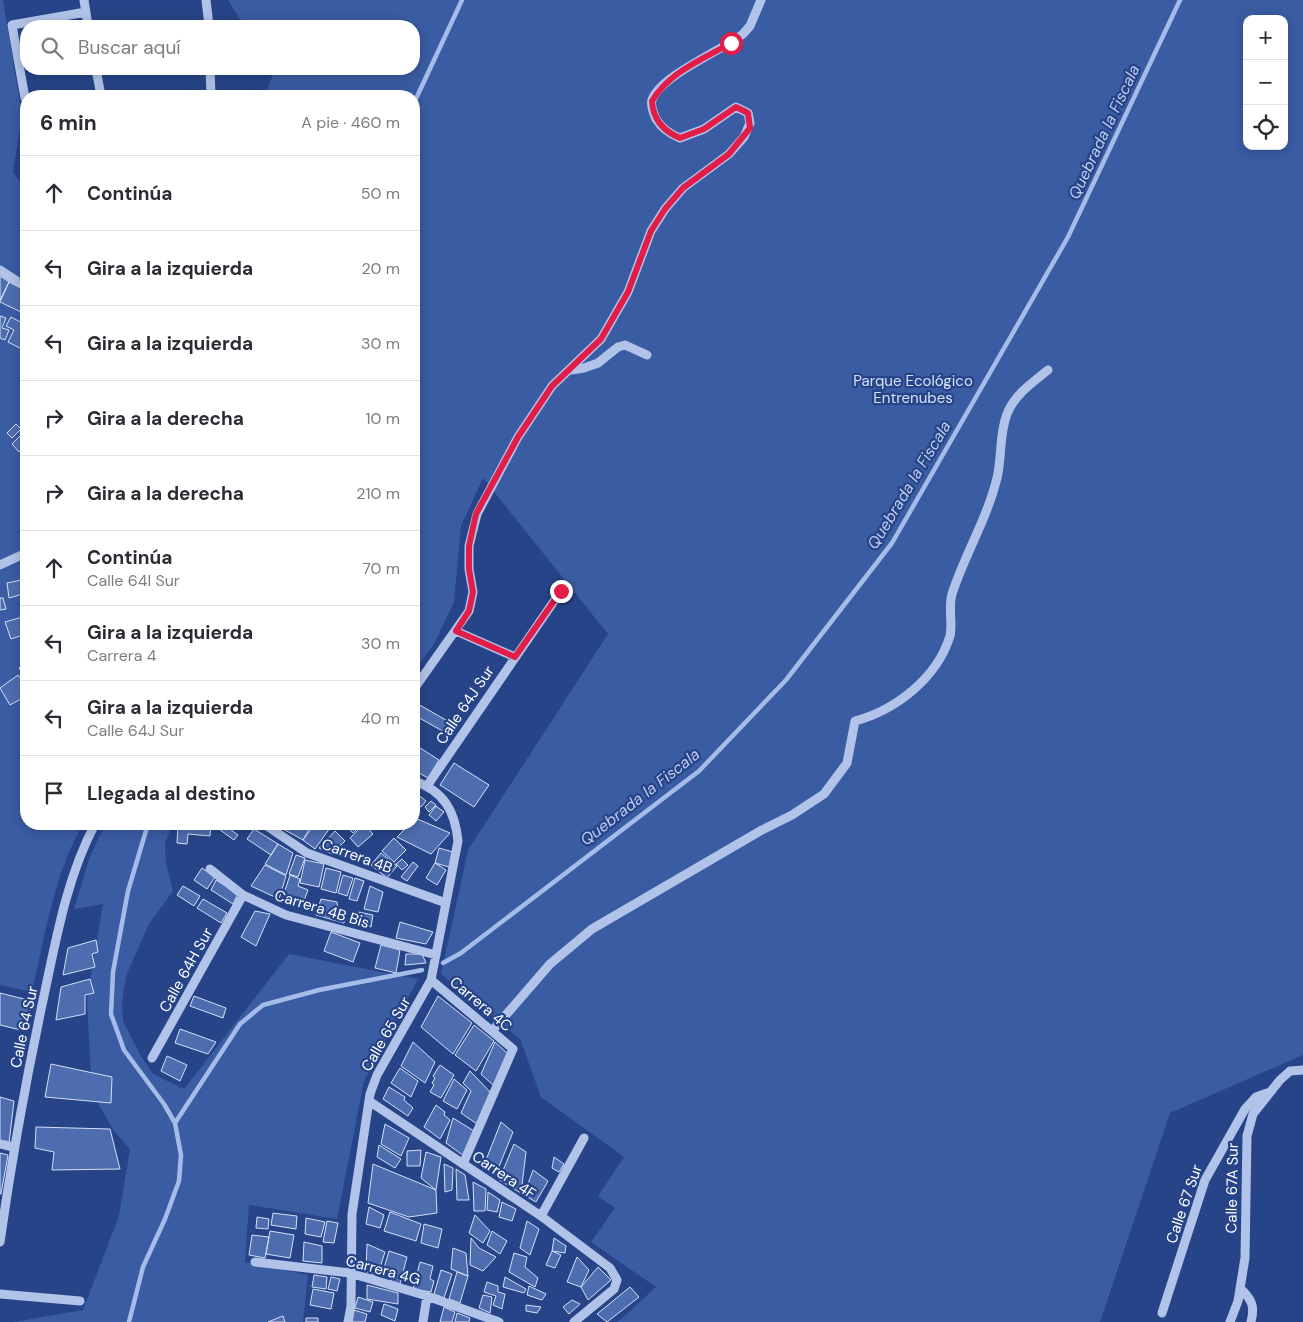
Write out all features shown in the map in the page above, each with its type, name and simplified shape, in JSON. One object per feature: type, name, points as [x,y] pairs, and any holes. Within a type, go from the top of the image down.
[{"type":"street","points":[[84,0],[87,20]]},
{"type":"street","points":[[206,0],[208,20]]},
{"type":"street","points":[[420,681],[469,611],[473,592],[469,569],[469,546],[476,514],[518,437],[552,386],[571,370],[601,339],[628,292],[651,231],[665,209],[683,188],[729,154],[750,128],[748,113],[736,107],[704,129],[680,138],[668,132],[658,122],[653,111],[652,101],[658,92],[678,73],[743,34],[750,26],[761,0]]},
{"type":"street","points":[[40,20],[86,12]]},
{"type":"street","points":[[20,24],[12,25],[20,70]]},
{"type":"street","points":[[21,75],[24,90]]},
{"type":"street","points":[[97,75],[100,90]]},
{"type":"street","points":[[210,75],[211,90]]},
{"type":"street","points":[[0,270],[20,283]]},
{"type":"street","points":[[571,370],[598,363],[618,347],[625,345],[647,355]]},
{"type":"street","points":[[492,1031],[550,964],[592,929],[762,830],[792,815],[824,794],[847,763],[855,721],[864,719],[908,695],[937,666],[950,634],[951,597],[966,556],[983,523],[998,477],[1007,414],[1023,390],[1048,370]]},
{"type":"street","points":[[0,565],[20,556]]},
{"type":"street","name":"Calle 64J Sur","points":[[427,786],[561,591]]},
{"type":"street","points":[[456,631],[515,657]]},
{"type":"street","points":[[420,783],[427,786]]},
{"type":"street","name":"Calle 65 Sur","points":[[348,1322],[352,1214],[369,1101],[376,1075],[431,980],[458,841],[456,823],[450,808],[427,786]]},
{"type":"street","name":"Calle 64 Sur","points":[[0,1242],[13,1147],[59,927],[77,866],[92,830]]},
{"type":"street","name":"Carrera 4B","points":[[273,830],[307,853],[446,903]]},
{"type":"street","name":"Carrera 4B Bis","points":[[210,869],[243,895],[286,915],[436,955]]},
{"type":"street","name":"Calle 64H Sur","points":[[152,1058],[243,895]]},
{"type":"street","name":"Carrera 4C","points":[[431,980],[514,1049],[463,1164]]},
{"type":"street","points":[[1269,1093],[1290,1072],[1303,1070]]},
{"type":"street","name":"Calle 67A Sur","points":[[1230,1322],[1238,1301],[1245,1258],[1247,1136],[1253,1114],[1269,1093]]},
{"type":"street","name":"Calle 67 Sur","points":[[1162,1313],[1204,1180],[1245,1109],[1256,1097],[1269,1093]]},
{"type":"street","name":"Carrera 4F","points":[[369,1101],[541,1216],[610,1268],[617,1280],[614,1290],[574,1322]]},
{"type":"street","points":[[541,1216],[584,1138]]},
{"type":"street","points":[[0,1144],[13,1147]]},
{"type":"street","name":"Carrera 4G","points":[[254,1262],[350,1273],[427,1296],[499,1322]]},
{"type":"street","points":[[1240,1289],[1254,1304],[1252,1322]]},
{"type":"street","points":[[0,1294],[80,1301]]},
{"type":"street","points":[[423,1322],[427,1296]]},
{"type":"green space","points":[[0,0],[3,0],[20,103],[20,128],[13,172],[20,182],[20,830],[80,830],[58,884],[46,927],[32,992],[0,985]]},
{"type":"green space","name":"Parque Ecológico Entrenubes","points":[[228,0],[1303,0],[1303,1055],[1170,1113],[1100,1322],[618,1322],[656,1287],[591,1242],[615,1208],[598,1196],[624,1157],[541,1097],[520,1039],[441,974],[468,850],[608,634],[483,478],[461,526],[454,602],[434,644],[420,663],[420,90],[267,90],[273,75],[420,75],[420,20],[240,20]]},
{"type":"green space","points":[[102,830],[170,830],[165,843],[166,864],[173,891],[149,924],[126,976],[122,1003],[123,1021],[141,1056],[153,1074],[184,1089],[289,954],[418,979],[364,1081],[337,1219],[249,1205],[245,1262],[308,1275],[303,1322],[14,1322],[83,1310],[119,1216],[130,1149],[114,1131],[99,1105],[91,1076],[87,999],[103,904],[74,909],[89,859]]},
{"type":"building","points":[[0,276],[9,282],[0,300]]},
{"type":"building","points":[[9,282],[20,288],[20,312],[0,302]]},
{"type":"building","points":[[0,316],[6,318],[2,328],[9,330],[5,340],[0,338]]},
{"type":"building","points":[[11,317],[20,322],[20,348],[8,342],[14,330],[6,326]]},
{"type":"building","points":[[16,424],[20,428],[12,438],[7,433]]},
{"type":"building","points":[[20,436],[19,452],[12,444]]},
{"type":"building","points":[[20,580],[20,595],[9,598],[7,583]]},
{"type":"building","points":[[0,598],[3,598],[6,609],[0,610]]},
{"type":"building","points":[[20,618],[20,636],[11,639],[5,622]]},
{"type":"building","points":[[18,675],[20,678],[20,699],[10,705],[0,688]]},
{"type":"building","points":[[420,705],[451,723],[446,733],[420,718]]},
{"type":"building","points":[[420,748],[439,760],[428,778],[420,773]]},
{"type":"building","points":[[454,763],[489,785],[474,807],[440,785]]},
{"type":"building","points":[[420,796],[426,801],[420,806]]},
{"type":"building","points":[[431,801],[436,805],[429,812],[425,807]]},
{"type":"building","points":[[436,806],[444,812],[436,821],[429,815]]},
{"type":"building","points":[[420,820],[450,833],[431,854],[397,837],[404,830],[420,830]]},
{"type":"building","points":[[178,830],[210,830],[210,836],[188,834],[187,844],[177,843]]},
{"type":"building","points":[[220,830],[231,830],[238,835],[234,840]]},
{"type":"building","points":[[253,830],[256,830],[278,844],[271,855],[247,839]]},
{"type":"building","points":[[285,830],[309,830],[303,840]]},
{"type":"building","points":[[310,830],[329,830],[315,849],[303,840]]},
{"type":"building","points":[[358,830],[369,830],[373,834],[358,847],[350,838]]},
{"type":"building","points":[[335,831],[345,841],[332,854],[319,848]]},
{"type":"building","points":[[394,838],[406,850],[394,862],[382,851]]},
{"type":"building","points":[[278,844],[293,853],[286,875],[265,864]]},
{"type":"building","points":[[439,848],[453,852],[449,867],[435,863]]},
{"type":"building","points":[[381,853],[397,866],[387,878],[371,865]]},
{"type":"building","points":[[296,855],[305,858],[298,877],[289,874]]},
{"type":"building","points":[[402,859],[408,865],[402,870],[396,864]]},
{"type":"building","points":[[305,860],[324,864],[319,887],[300,883]]},
{"type":"building","points":[[413,862],[418,866],[407,881],[401,877]]},
{"type":"building","points":[[435,863],[446,870],[437,885],[426,878]]},
{"type":"building","points":[[265,865],[286,876],[279,899],[251,886]]},
{"type":"building","points":[[202,868],[215,877],[207,889],[194,880]]},
{"type":"building","points":[[326,868],[341,872],[336,893],[321,889]]},
{"type":"building","points":[[290,875],[300,879],[298,886],[308,890],[302,906],[282,899]]},
{"type":"building","points":[[343,875],[353,878],[347,896],[338,893]]},
{"type":"building","points":[[355,878],[364,881],[357,901],[349,899]]},
{"type":"building","points":[[216,880],[238,894],[233,904],[211,890]]},
{"type":"building","points":[[183,886],[200,896],[194,906],[177,895]]},
{"type":"building","points":[[370,886],[383,892],[378,912],[364,909]]},
{"type":"building","points":[[203,899],[227,913],[221,923],[197,908]]},
{"type":"building","points":[[321,899],[337,902],[338,909],[346,915],[344,923],[316,915]]},
{"type":"building","points":[[255,911],[270,914],[256,946],[241,937]]},
{"type":"building","points":[[359,912],[373,915],[371,927],[357,922]]},
{"type":"building","points":[[400,922],[433,932],[426,944],[396,938]]},
{"type":"building","points":[[331,932],[360,943],[353,962],[324,951]]},
{"type":"building","points":[[96,940],[98,952],[92,954],[95,967],[63,975],[68,948]]},
{"type":"building","points":[[381,945],[400,950],[396,973],[375,968]]},
{"type":"building","points":[[406,954],[422,954],[426,963],[405,965]]},
{"type":"building","points":[[90,979],[94,993],[85,995],[85,1014],[56,1020],[61,987]]},
{"type":"building","points":[[0,993],[32,1001],[25,1031],[0,1025]]},
{"type":"building","points":[[194,996],[226,1008],[223,1018],[190,1006]]},
{"type":"building","points":[[438,996],[472,1023],[453,1054],[421,1027]]},
{"type":"building","points":[[474,1025],[494,1041],[476,1071],[455,1055]]},
{"type":"building","points":[[180,1029],[216,1042],[208,1054],[175,1043]]},
{"type":"building","points":[[413,1042],[435,1062],[425,1083],[401,1066]]},
{"type":"building","points":[[495,1042],[508,1054],[494,1086],[481,1074]]},
{"type":"building","points":[[167,1056],[187,1065],[180,1081],[161,1071]]},
{"type":"building","points":[[51,1064],[112,1077],[111,1103],[45,1097]]},
{"type":"building","points":[[440,1065],[454,1075],[441,1098],[430,1092],[434,1085],[432,1083],[435,1078],[433,1076]]},
{"type":"building","points":[[400,1068],[418,1081],[411,1097],[391,1083]]},
{"type":"building","points":[[470,1071],[491,1093],[477,1124],[461,1113],[471,1091],[463,1083]]},
{"type":"building","points":[[454,1079],[467,1090],[457,1109],[443,1101]]},
{"type":"building","points":[[389,1087],[405,1097],[404,1100],[413,1108],[408,1116],[383,1099]]},
{"type":"building","points":[[0,1097],[14,1101],[9,1143],[0,1141]]},
{"type":"building","points":[[436,1105],[445,1112],[444,1115],[450,1120],[440,1139],[424,1127]]},
{"type":"building","points":[[453,1118],[474,1131],[464,1156],[446,1143]]},
{"type":"building","points":[[501,1122],[513,1132],[496,1174],[484,1165]]},
{"type":"building","points":[[385,1124],[409,1138],[401,1156],[381,1144]]},
{"type":"building","points":[[36,1127],[110,1129],[120,1169],[52,1170],[54,1152],[35,1148]]},
{"type":"building","points":[[514,1144],[526,1152],[521,1193],[499,1180]]},
{"type":"building","points":[[379,1145],[401,1159],[395,1168],[377,1157]]},
{"type":"building","points":[[421,1150],[420,1166],[407,1166],[407,1151]]},
{"type":"building","points":[[426,1152],[441,1157],[436,1190],[421,1178]]},
{"type":"building","points":[[0,1153],[8,1155],[1,1194],[0,1194]]},
{"type":"building","points":[[554,1157],[564,1164],[559,1172],[552,1168]]},
{"type":"building","points":[[373,1164],[436,1190],[437,1213],[409,1217],[368,1203]]},
{"type":"building","points":[[444,1164],[453,1168],[452,1190],[445,1192]]},
{"type":"building","points":[[456,1169],[465,1175],[469,1200],[457,1200]]},
{"type":"building","points":[[533,1170],[548,1181],[536,1202],[524,1195]]},
{"type":"building","points":[[473,1182],[486,1189],[485,1211],[474,1211]]},
{"type":"building","points":[[488,1192],[500,1200],[497,1212],[487,1210]]},
{"type":"building","points":[[502,1202],[516,1209],[512,1221],[499,1217]]},
{"type":"building","points":[[369,1207],[384,1215],[380,1228],[366,1224]]},
{"type":"building","points":[[390,1212],[421,1224],[416,1241],[384,1231]]},
{"type":"building","points":[[273,1213],[297,1216],[296,1229],[271,1225]]},
{"type":"building","points":[[475,1215],[490,1231],[483,1243],[469,1233]]},
{"type":"building","points":[[257,1217],[269,1219],[268,1229],[256,1228]]},
{"type":"building","points":[[306,1218],[325,1222],[321,1237],[305,1234]]},
{"type":"building","points":[[327,1221],[338,1223],[334,1243],[323,1242]]},
{"type":"building","points":[[527,1221],[539,1229],[530,1255],[520,1248]]},
{"type":"building","points":[[424,1224],[442,1229],[438,1248],[421,1243]]},
{"type":"building","points":[[270,1231],[294,1235],[290,1258],[266,1254]]},
{"type":"building","points":[[492,1231],[507,1241],[500,1254],[487,1245]]},
{"type":"building","points":[[252,1235],[269,1237],[265,1258],[249,1255]]},
{"type":"building","points":[[471,1238],[479,1248],[496,1257],[483,1271],[470,1265]]},
{"type":"building","points":[[554,1238],[566,1246],[565,1253],[552,1251]]},
{"type":"building","points":[[304,1242],[322,1246],[322,1263],[303,1261]]},
{"type":"building","points":[[367,1244],[385,1252],[377,1277],[366,1272]]},
{"type":"building","points":[[453,1248],[466,1253],[468,1276],[451,1269]]},
{"type":"building","points":[[389,1251],[407,1257],[400,1284],[391,1281],[393,1271],[384,1268]]},
{"type":"building","points":[[552,1251],[561,1255],[555,1268],[546,1265]]},
{"type":"building","points":[[514,1253],[527,1257],[525,1267],[538,1278],[535,1287],[509,1272]]},
{"type":"building","points":[[577,1257],[589,1270],[581,1287],[567,1282]]},
{"type":"building","points":[[420,1262],[433,1266],[430,1279],[434,1281],[431,1292],[413,1289]]},
{"type":"building","points":[[598,1267],[611,1280],[588,1300],[581,1287]]},
{"type":"building","points":[[441,1270],[452,1274],[444,1298],[434,1294]]},
{"type":"building","points":[[457,1272],[468,1276],[460,1303],[449,1299]]},
{"type":"building","points":[[314,1275],[327,1277],[326,1289],[312,1287]]},
{"type":"building","points":[[331,1277],[340,1279],[337,1291],[328,1289]]},
{"type":"building","points":[[505,1277],[526,1289],[524,1293],[503,1287]]},
{"type":"building","points":[[487,1282],[498,1286],[498,1292],[505,1294],[502,1309],[493,1305],[496,1296],[484,1292]]},
{"type":"building","points":[[367,1285],[398,1293],[398,1304],[367,1299]]},
{"type":"building","points":[[529,1286],[546,1294],[542,1300],[527,1295]]},
{"type":"building","points":[[630,1287],[639,1297],[607,1322],[597,1314]]},
{"type":"building","points":[[313,1289],[334,1293],[331,1309],[310,1305]]},
{"type":"building","points":[[483,1295],[492,1297],[490,1313],[479,1308]]},
{"type":"building","points":[[358,1297],[373,1302],[370,1312],[355,1308]]},
{"type":"building","points":[[572,1300],[580,1304],[569,1314],[563,1307]]},
{"type":"building","points":[[384,1304],[398,1309],[395,1321],[381,1315]]},
{"type":"building","points":[[526,1305],[541,1307],[537,1313],[526,1311]]},
{"type":"building","points":[[444,1307],[455,1312],[452,1322],[440,1322]]},
{"type":"building","points":[[354,1310],[367,1314],[365,1322],[352,1322]]},
{"type":"building","points":[[457,1313],[470,1318],[469,1322],[455,1322]]},
{"type":"building","points":[[283,1316],[285,1322],[268,1322]]},
{"type":"building","points":[[306,1318],[318,1318],[318,1322],[306,1322]]},
{"type":"waterway","points":[[420,90],[462,0]]},
{"type":"waterway","name":"Quebrada la Fiscala","points":[[443,963],[461,953],[699,771],[786,680],[892,543],[1068,237],[1180,0]]},
{"type":"waterway","points":[[129,1322],[143,1267],[165,1219],[179,1181],[181,1155],[175,1123],[164,1104],[124,1050],[111,1014],[113,972],[128,891],[146,830]]},
{"type":"waterway","name":"Quebrada la Fiscala","points":[[175,1123],[240,1024],[263,1005],[319,990],[422,970]]},
{"type":"route","points":[[561,591],[515,657],[456,631],[469,611],[473,592],[469,569],[469,546],[476,514],[518,437],[552,386],[571,370],[601,339],[628,292],[643,258],[651,231],[665,209],[683,188],[729,154],[750,128],[748,113],[744,109],[736,107],[728,110],[704,129],[680,138],[664,129],[653,111],[652,101],[658,92],[678,73],[731,43]]}]
